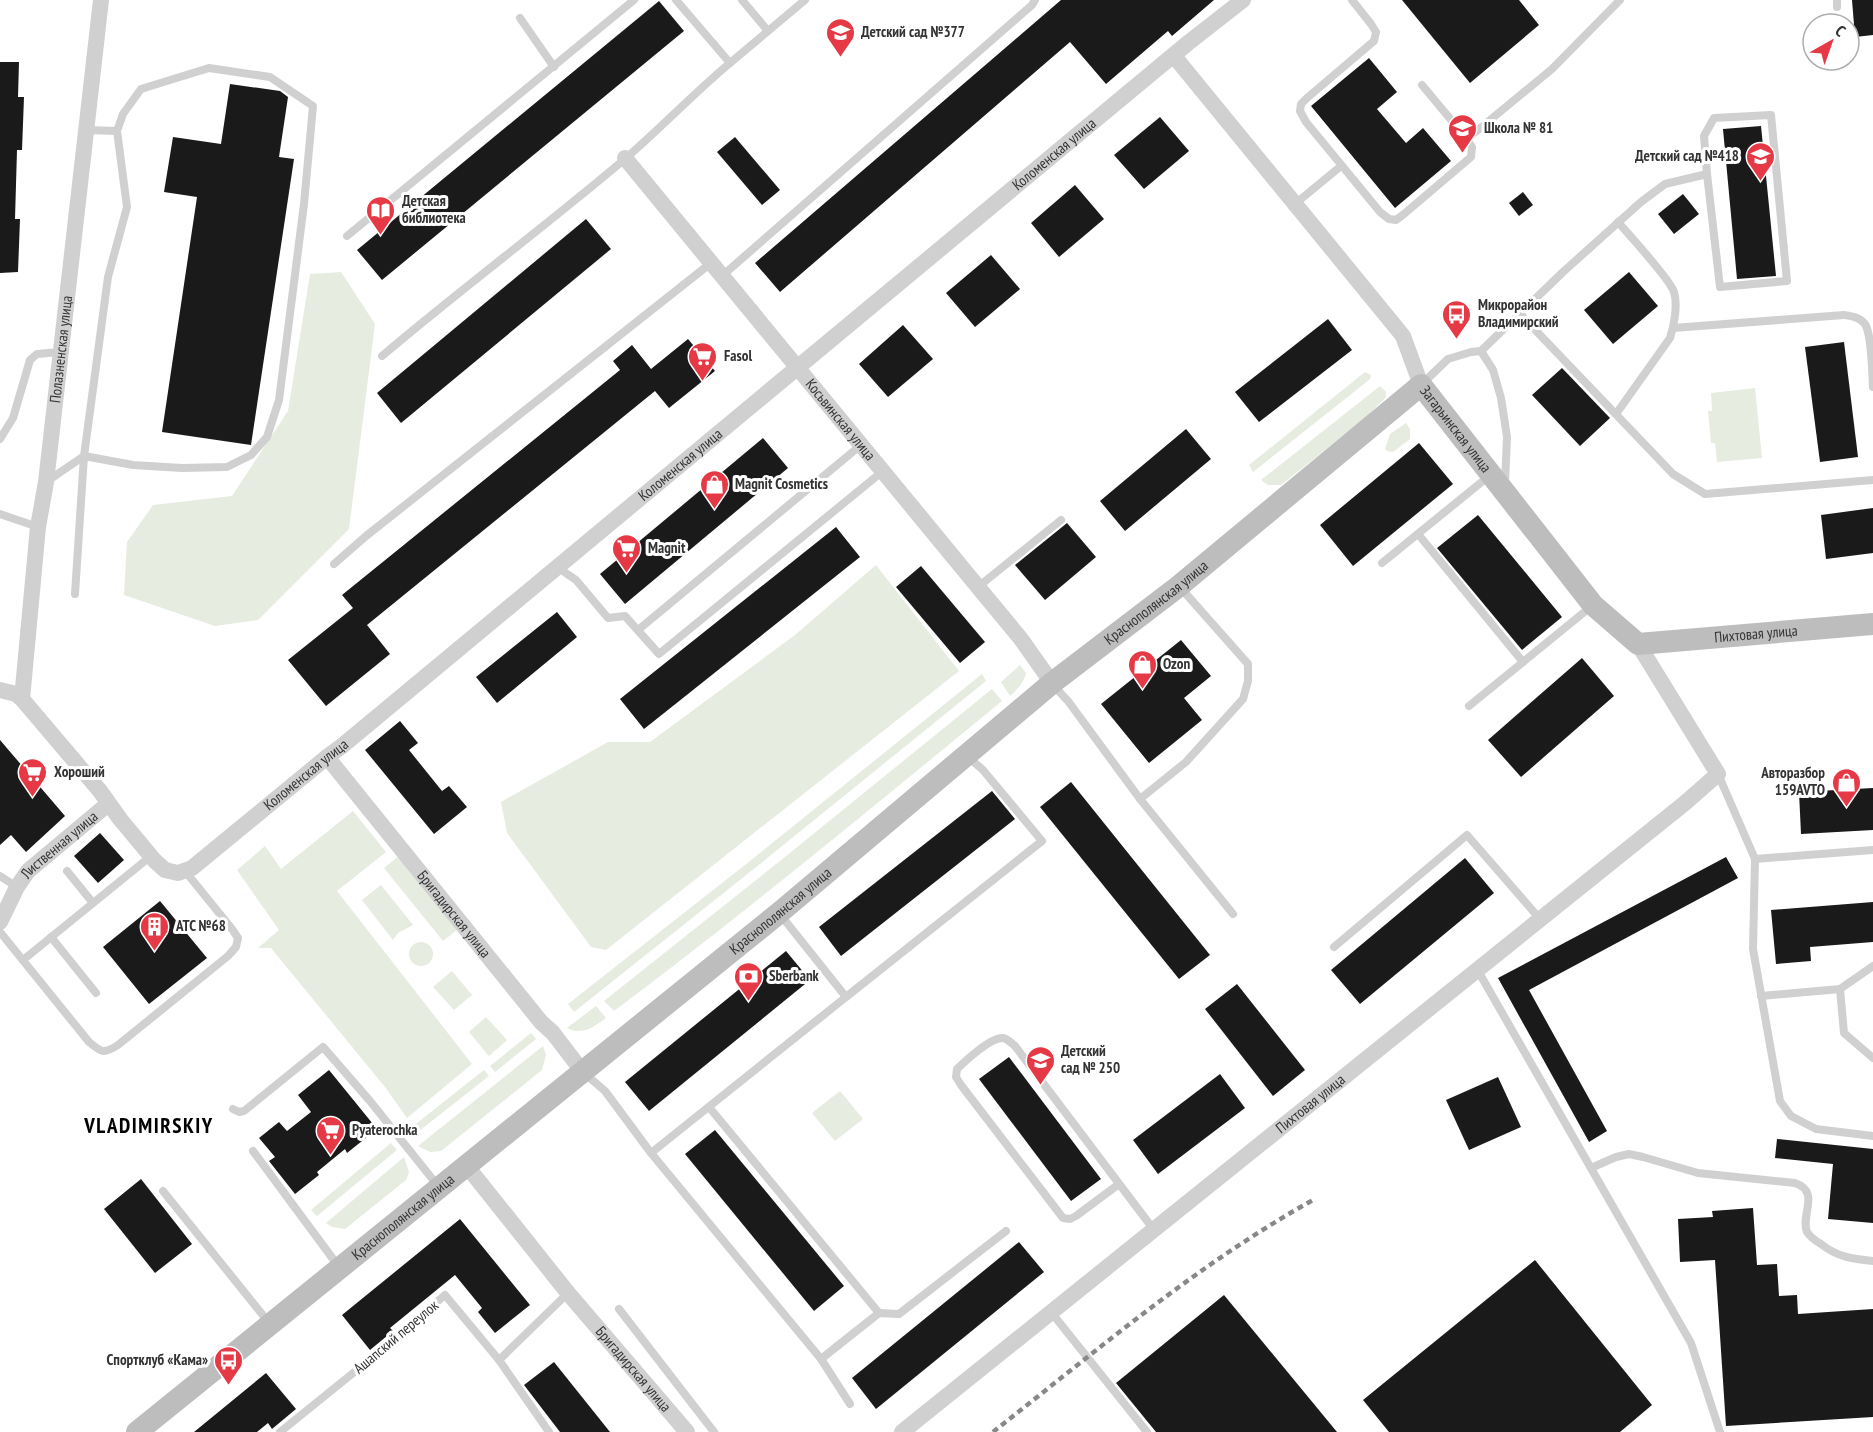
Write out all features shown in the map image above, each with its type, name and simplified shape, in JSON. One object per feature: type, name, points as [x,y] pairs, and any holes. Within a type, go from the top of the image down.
[{"type":"main road","name":"Загарьинская улица","points":[[1421,384],[1593,605],[1638,644]]},
{"type":"main road","name":"Краснополянская улица","points":[[137,1432],[779,913],[1052,683],[1179,586],[1421,384]]},
{"type":"main road","name":"Пихтовая улица","points":[[1638,644],[1873,624]]},
{"type":"street","name":"Полазненская улица","points":[[21,699],[38,527],[46,482],[101,0]]},
{"type":"street","name":"Коломенская улица","points":[[185,871],[205,858],[342,746],[798,369],[1174,56],[1234,3]]},
{"type":"street","name":"Загарьинская улица","points":[[1174,56],[1403,336],[1421,384]]},
{"type":"street","name":"Косьвинская улица","points":[[625,158],[978,587],[1052,683]]},
{"type":"street","name":"Загарьинская улица","points":[[1638,644],[1718,774]]},
{"type":"street","points":[[0,690],[16,694],[21,699],[165,870],[178,873],[185,871]]},
{"type":"street","name":"Бригадирская улица","points":[[327,757],[582,1071]]},
{"type":"street","name":"Пихтовая улица","points":[[902,1432],[1685,803],[1718,774]]},
{"type":"street","name":"Лиственная улица","points":[[0,922],[17,887],[28,871],[108,804]]},
{"type":"street","name":"Бригадирская улица","points":[[466,1165],[568,1293],[687,1432]]},
{"type":"lane","points":[[347,236],[634,0]]},
{"type":"lane","points":[[676,0],[730,63]]},
{"type":"lane","points":[[742,0],[768,31]]},
{"type":"lane","points":[[382,356],[625,158],[677,112],[702,86],[805,0]]},
{"type":"lane","points":[[334,564],[366,536],[716,269],[1032,5],[1035,0]]},
{"type":"lane","points":[[1352,0],[1376,32],[1374,41],[1307,98],[1301,104],[1300,111],[1341,166],[1380,212],[1389,219],[1396,220],[1471,157],[1472,147],[1467,139],[1422,85]]},
{"type":"lane","points":[[1467,139],[1551,69],[1620,0]]},
{"type":"lane","points":[[520,18],[554,67]]},
{"type":"lane","points":[[46,482],[84,456],[134,465],[182,468],[227,467],[251,455],[267,437],[279,400],[304,204],[313,106],[270,77],[209,68],[141,89],[123,114],[117,131],[127,207],[108,277],[84,456],[75,594]]},
{"type":"lane","points":[[1771,115],[1787,281],[1720,287],[1707,174],[1704,136],[1714,118],[1771,115]]},
{"type":"lane","points":[[87,130],[117,131]]},
{"type":"lane","points":[[1295,204],[1341,166]]},
{"type":"lane","points":[[1421,384],[1448,359],[1481,351],[1618,222],[1665,184],[1707,174]]},
{"type":"lane","points":[[1616,414],[1670,339],[1673,328],[1674,291],[1618,222]]},
{"type":"lane","points":[[1520,315],[1673,474],[1705,494],[1873,480]]},
{"type":"lane","points":[[1673,328],[1844,315],[1856,317],[1865,324],[1869,340],[1873,387]]},
{"type":"lane","points":[[1382,563],[1418,534],[1498,482],[1507,437],[1501,398],[1493,370],[1481,351]]},
{"type":"lane","points":[[0,439],[13,418],[30,360],[37,354],[60,352]]},
{"type":"lane","points":[[638,630],[861,445]]},
{"type":"lane","points":[[557,567],[576,580],[608,618],[625,616],[659,654],[883,471]]},
{"type":"lane","points":[[0,514],[38,527]]},
{"type":"lane","points":[[978,587],[1061,520]]},
{"type":"lane","points":[[1418,534],[1523,662]]},
{"type":"lane","points":[[1140,799],[1186,762],[1225,721],[1243,699],[1248,681],[1248,664],[1179,586]]},
{"type":"lane","points":[[1469,706],[1593,605]]},
{"type":"lane","points":[[1052,683],[1068,701],[1140,799],[1233,914]]},
{"type":"lane","points":[[651,1153],[1042,841],[983,770],[966,755]]},
{"type":"lane","points":[[1718,774],[1755,859],[1753,950],[1780,1101],[1791,1116],[1816,1129],[1873,1136]]},
{"type":"lane","points":[[1334,947],[1467,835],[1540,919]]},
{"type":"lane","points":[[1755,859],[1873,850]]},
{"type":"lane","points":[[23,960],[151,856]]},
{"type":"lane","points":[[67,871],[93,903]]},
{"type":"lane","points":[[0,932],[89,1042],[100,1051],[108,1051],[236,947],[238,938],[232,929],[185,871]]},
{"type":"lane","points":[[0,876],[17,887]]},
{"type":"lane","points":[[779,913],[846,997]]},
{"type":"lane","points":[[51,937],[96,993]]},
{"type":"lane","points":[[1761,996],[1840,989],[1873,966]]},
{"type":"lane","points":[[1477,969],[1691,1343],[1720,1432]]},
{"type":"lane","points":[[1840,989],[1844,1033],[1873,1058]]},
{"type":"lane","points":[[1119,1184],[1076,1216],[1070,1219],[1063,1218],[961,1085],[956,1077],[957,1070],[992,1041],[999,1038],[1007,1039],[1015,1046],[1154,1230]]},
{"type":"lane","points":[[233,1109],[238,1112],[244,1111],[323,1047],[439,1187]]},
{"type":"lane","points":[[582,1071],[605,1091],[651,1153],[821,1359],[850,1404]]},
{"type":"lane","points":[[709,1107],[879,1313]]},
{"type":"lane","points":[[253,1151],[340,1268]]},
{"type":"lane","points":[[1591,1168],[1629,1154],[1698,1173],[1795,1183],[1805,1189],[1809,1199],[1806,1229],[1809,1235],[1839,1256],[1873,1261]]},
{"type":"lane","points":[[164,1191],[270,1324]]},
{"type":"lane","points":[[821,1359],[879,1313],[898,1314],[1006,1231]]},
{"type":"lane","points":[[498,1360],[568,1293]]},
{"type":"lane","name":"Ашапский переулок","points":[[280,1432],[445,1295],[498,1360],[549,1432]]},
{"type":"lane","points":[[619,1309],[714,1432]]},
{"type":"lane","points":[[1052,1312],[1147,1432]]},
{"type":"shaded area","points":[[341,272],[375,324],[349,529],[258,620],[215,626],[124,595],[127,542],[153,505],[232,496],[288,411],[310,274]]},
{"type":"shaded area","points":[[1365,372],[1371,375],[1370,379],[1253,472],[1249,465]]},
{"type":"shaded area","points":[[1380,386],[1386,392],[1386,397],[1366,417],[1281,485],[1268,485],[1261,480]]},
{"type":"shaded area","points":[[1755,388],[1762,458],[1717,462],[1715,443],[1711,443],[1708,411],[1712,411],[1711,393]]},
{"type":"shaded area","points":[[1406,423],[1410,429],[1410,439],[1393,452],[1387,451],[1385,449],[1390,434]]},
{"type":"shaded area","points":[[876,565],[959,671],[606,950],[591,947],[507,833],[501,802],[608,742],[650,742],[795,635]]},
{"type":"shaded area","points":[[1020,665],[1026,673],[1020,686],[1010,696],[1001,682]]},
{"type":"shaded area","points":[[982,674],[986,681],[574,1012],[568,1004]]},
{"type":"shaded area","points":[[992,689],[1002,701],[810,858],[614,1011],[604,1001],[780,861]]},
{"type":"shaded area","points":[[353,811],[386,852],[337,891],[472,1064],[407,1118],[385,1087],[271,948],[258,948],[279,930],[237,870],[265,846],[281,869]]},
{"type":"shaded area","points":[[399,856],[458,929],[443,941],[384,868]]},
{"type":"shaded area","points":[[381,885],[413,925],[398,933],[393,940],[362,900]]},
{"type":"shaded area","points":[[416,942],[426,942],[433,949],[433,959],[426,966],[416,966],[409,959],[409,949]]},
{"type":"shaded area","points":[[452,971],[472,995],[454,1010],[433,987]]},
{"type":"shaded area","points":[[596,1006],[606,1018],[583,1031],[567,1028]]},
{"type":"shaded area","points":[[486,1017],[507,1040],[489,1056],[469,1032]]},
{"type":"shaded area","points":[[531,1033],[536,1039],[495,1072],[490,1066]]},
{"type":"shaded area","points":[[543,1046],[546,1055],[542,1070],[441,1151],[430,1152],[418,1146]]},
{"type":"shaded area","points":[[484,1070],[489,1076],[414,1135],[407,1131]]},
{"type":"shaded area","points":[[840,1091],[863,1119],[835,1141],[812,1113]]},
{"type":"shaded area","points":[[391,1143],[397,1150],[317,1216],[311,1210]]},
{"type":"shaded area","points":[[404,1157],[409,1172],[406,1180],[345,1229],[332,1227],[326,1223]]},
{"type":"building","points":[[1061,0],[1214,0],[1172,36],[1168,31],[1106,84],[1070,42],[780,292],[755,263]]},
{"type":"building","points":[[1402,0],[1519,0],[1539,25],[1470,83]]},
{"type":"building","points":[[1852,0],[1873,0],[1873,35],[1861,36],[1861,12],[1853,12]]},
{"type":"building","points":[[659,1],[684,31],[382,280],[357,250]]},
{"type":"building","points":[[1369,58],[1397,92],[1377,109],[1406,143],[1423,128],[1451,161],[1395,208],[1311,106]]},
{"type":"building","points":[[0,62],[19,62],[18,97],[24,97],[22,150],[17,150],[15,219],[20,219],[18,272],[0,273]]},
{"type":"building","points":[[230,84],[280,91],[288,97],[279,157],[294,159],[251,445],[162,432],[197,197],[164,192],[173,137],[221,144]]},
{"type":"building","points":[[1160,117],[1189,151],[1144,189],[1114,155]]},
{"type":"building","points":[[1761,126],[1776,276],[1737,279],[1723,129]]},
{"type":"building","points":[[735,137],[780,190],[762,205],[717,152]]},
{"type":"building","points":[[1075,185],[1104,219],[1059,257],[1031,223]]},
{"type":"building","points":[[1523,192],[1533,205],[1519,216],[1509,203]]},
{"type":"building","points":[[1683,194],[1699,214],[1674,234],[1658,214]]},
{"type":"building","points":[[586,219],[611,249],[401,423],[377,393]]},
{"type":"building","points":[[991,255],[1020,289],[975,327],[946,293]]},
{"type":"building","points":[[1629,272],[1658,306],[1613,344],[1584,310]]},
{"type":"building","points":[[1328,319],[1352,350],[1259,422],[1235,392]]},
{"type":"building","points":[[903,325],[933,359],[888,397],[859,364]]},
{"type":"building","points":[[688,339],[715,371],[669,408],[655,391],[367,625],[390,654],[326,706],[288,660],[353,608],[342,595],[620,370],[613,361],[632,345],[651,369]]},
{"type":"building","points":[[1844,342],[1858,457],[1820,462],[1805,347]]},
{"type":"building","points":[[1562,368],[1610,418],[1580,446],[1532,395]]},
{"type":"building","points":[[1186,429],[1211,459],[1125,531],[1100,501]]},
{"type":"building","points":[[763,438],[788,468],[625,604],[600,574]]},
{"type":"building","points":[[1419,443],[1453,484],[1353,566],[1320,525]]},
{"type":"building","points":[[1873,508],[1873,553],[1826,559],[1821,515]]},
{"type":"building","points":[[1478,515],[1562,617],[1522,650],[1437,548]]},
{"type":"building","points":[[1067,523],[1096,557],[1045,600],[1015,565]]},
{"type":"building","points":[[836,527],[860,557],[644,729],[620,699]]},
{"type":"building","points":[[921,566],[985,642],[960,663],[896,587]]},
{"type":"building","points":[[557,612],[577,637],[497,703],[476,677]]},
{"type":"building","points":[[1181,640],[1211,676],[1184,698],[1202,720],[1149,763],[1101,704]]},
{"type":"building","points":[[1582,658],[1614,696],[1521,777],[1488,740]]},
{"type":"building","points":[[400,721],[418,743],[409,750],[442,791],[449,786],[467,807],[434,834],[365,750]]},
{"type":"building","name":"Хороший","points":[[0,740],[65,816],[26,852],[11,835],[0,845]]},
{"type":"building","points":[[1071,782],[1210,955],[1179,979],[1040,807]]},
{"type":"building","points":[[1873,788],[1873,830],[1801,834],[1799,792]]},
{"type":"building","points":[[992,791],[1015,819],[841,956],[819,927]]},
{"type":"building","points":[[100,833],[124,860],[98,883],[74,856]]},
{"type":"building","points":[[1726,857],[1738,878],[1529,990],[1607,1131],[1589,1142],[1498,978]]},
{"type":"building","points":[[1465,858],[1494,893],[1360,1004],[1331,970]]},
{"type":"building","name":"АТС №68","points":[[160,901],[207,958],[149,1004],[103,947]]},
{"type":"building","points":[[1873,902],[1873,942],[1810,947],[1811,961],[1776,964],[1771,910]]},
{"type":"building","points":[[786,951],[810,980],[649,1111],[625,1082]]},
{"type":"building","points":[[1237,984],[1305,1070],[1273,1096],[1205,1009]]},
{"type":"building","points":[[1009,1057],[1101,1179],[1071,1201],[979,1079]]},
{"type":"building","points":[[329,1070],[377,1129],[347,1153],[345,1149],[317,1172],[319,1175],[295,1194],[269,1161],[275,1157],[259,1138],[279,1122],[287,1131],[311,1112],[298,1095]]},
{"type":"building","points":[[1220,1074],[1245,1108],[1158,1174],[1133,1140]]},
{"type":"building","points":[[1498,1077],[1521,1127],[1469,1150],[1446,1100]]},
{"type":"building","points":[[715,1130],[844,1286],[814,1311],[685,1154]]},
{"type":"building","points":[[1777,1139],[1873,1149],[1873,1223],[1828,1219],[1833,1164],[1775,1158]]},
{"type":"building","points":[[141,1179],[192,1244],[155,1273],[104,1209]]},
{"type":"building","points":[[1753,1208],[1757,1265],[1777,1264],[1779,1296],[1797,1295],[1798,1314],[1873,1309],[1873,1417],[1726,1426],[1715,1260],[1680,1262],[1678,1219],[1713,1217],[1712,1211]]},
{"type":"building","points":[[460,1219],[530,1305],[495,1333],[478,1312],[482,1308],[455,1275],[390,1328],[393,1331],[370,1350],[342,1315]]},
{"type":"building","points":[[1019,1242],[1044,1272],[876,1409],[852,1378]]},
{"type":"building","points":[[1535,1260],[1652,1405],[1620,1432],[1389,1432],[1363,1400]]},
{"type":"building","points":[[1224,1295],[1337,1432],[1156,1432],[1116,1383]]},
{"type":"building","points":[[554,1362],[610,1432],[560,1432],[524,1385]]},
{"type":"building","points":[[266,1373],[296,1409],[272,1429],[268,1423],[257,1432],[194,1432]]},
{"type":"railway","points":[[993,1432],[1188,1280],[1270,1225],[1313,1200]]},
{"type":"place","name":"Детский сад №377","points":[[840,58]]},
{"type":"place","name":"Школа № 81","points":[[1463,154]]},
{"type":"place","name":"Детский сад №418","points":[[1760,182]]},
{"type":"place","name":"Детская библиотека","points":[[381,236]]},
{"type":"place","name":"Микрорайон Владимирский","points":[[1457,340]]},
{"type":"place","name":"Fasol","points":[[703,382]]},
{"type":"place","name":"Magnit Cosmetics","points":[[714,510]]},
{"type":"place","name":"Magnit","points":[[627,574]]},
{"type":"place","name":"Ozon","points":[[1142,690]]},
{"type":"place","name":"Хороший","points":[[33,798]]},
{"type":"place","name":"Авторазбор 159AVTO","points":[[1846,808]]},
{"type":"place","name":"АТС №68","points":[[155,952]]},
{"type":"place","name":"Sberbank","points":[[748,1002]]},
{"type":"place","name":"Детский сад № 250","points":[[1040,1086]]},
{"type":"place","name":"Pyaterochka","points":[[331,1156]]},
{"type":"place","name":"Спортклуб «Кама»","points":[[229,1386]]},
{"type":"district","name":"VLADIMIRSKIY","points":[[149,1126]]}]
